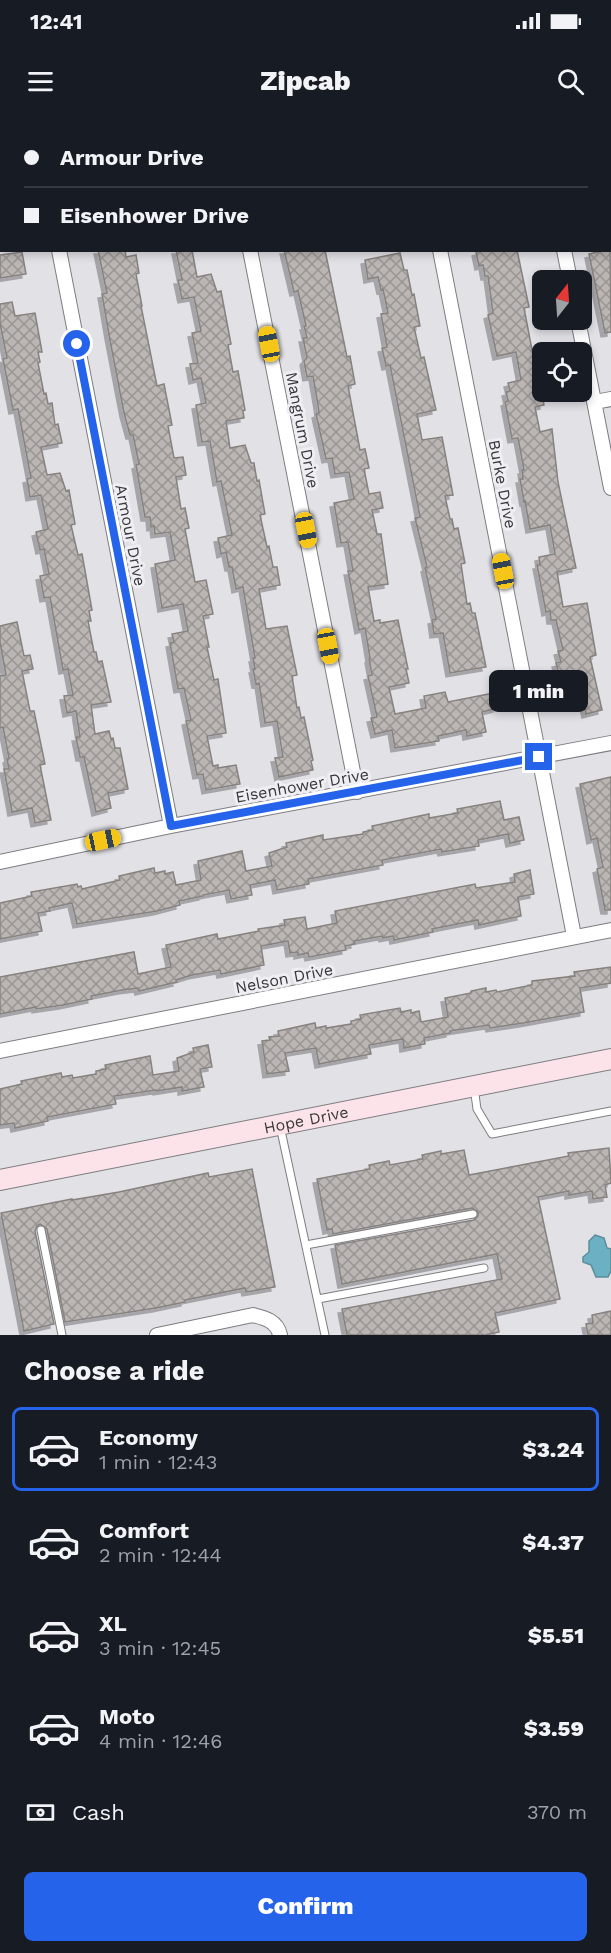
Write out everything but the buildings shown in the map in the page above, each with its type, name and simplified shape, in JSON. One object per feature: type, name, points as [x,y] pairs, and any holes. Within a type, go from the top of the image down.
[{"type":"street","name":"Armour Drive","points":[[59,252],[171,826]]},
{"type":"street","name":"Mangrum Drive","points":[[250,252],[357,792]]},
{"type":"street","name":"Burke Drive","points":[[440,252],[574,936]]},
{"type":"street","points":[[564,252],[568,270]]},
{"type":"street","points":[[580,330],[611,488]]},
{"type":"street","points":[[595,402],[611,399]]},
{"type":"street","name":"Eisenhower Drive","points":[[0,862],[171,826],[611,743]]},
{"type":"street","name":"Nelson Drive","points":[[0,1051],[611,930]]},
{"type":"street","name":"Hope Drive","points":[[0,1180],[611,1059]]},
{"type":"street","points":[[157,1335],[253,1315],[269,1319],[279,1329],[280,1335]]},
{"type":"lane","points":[[474,1087],[477,1109],[492,1134],[611,1111]]},
{"type":"lane","points":[[280,1126],[325,1335]]},
{"type":"lane","points":[[306,1245],[473,1214]]},
{"type":"lane","points":[[40,1230],[62,1335]]},
{"type":"lane","points":[[318,1299],[484,1269]]},
{"type":"water","points":[[595,1235],[604,1238],[607,1248],[611,1249],[611,1271],[608,1277],[596,1277],[591,1265],[583,1262],[583,1257],[589,1252],[589,1241]]},
{"type":"route","points":[[77,344],[171,826],[539,757]]}]
